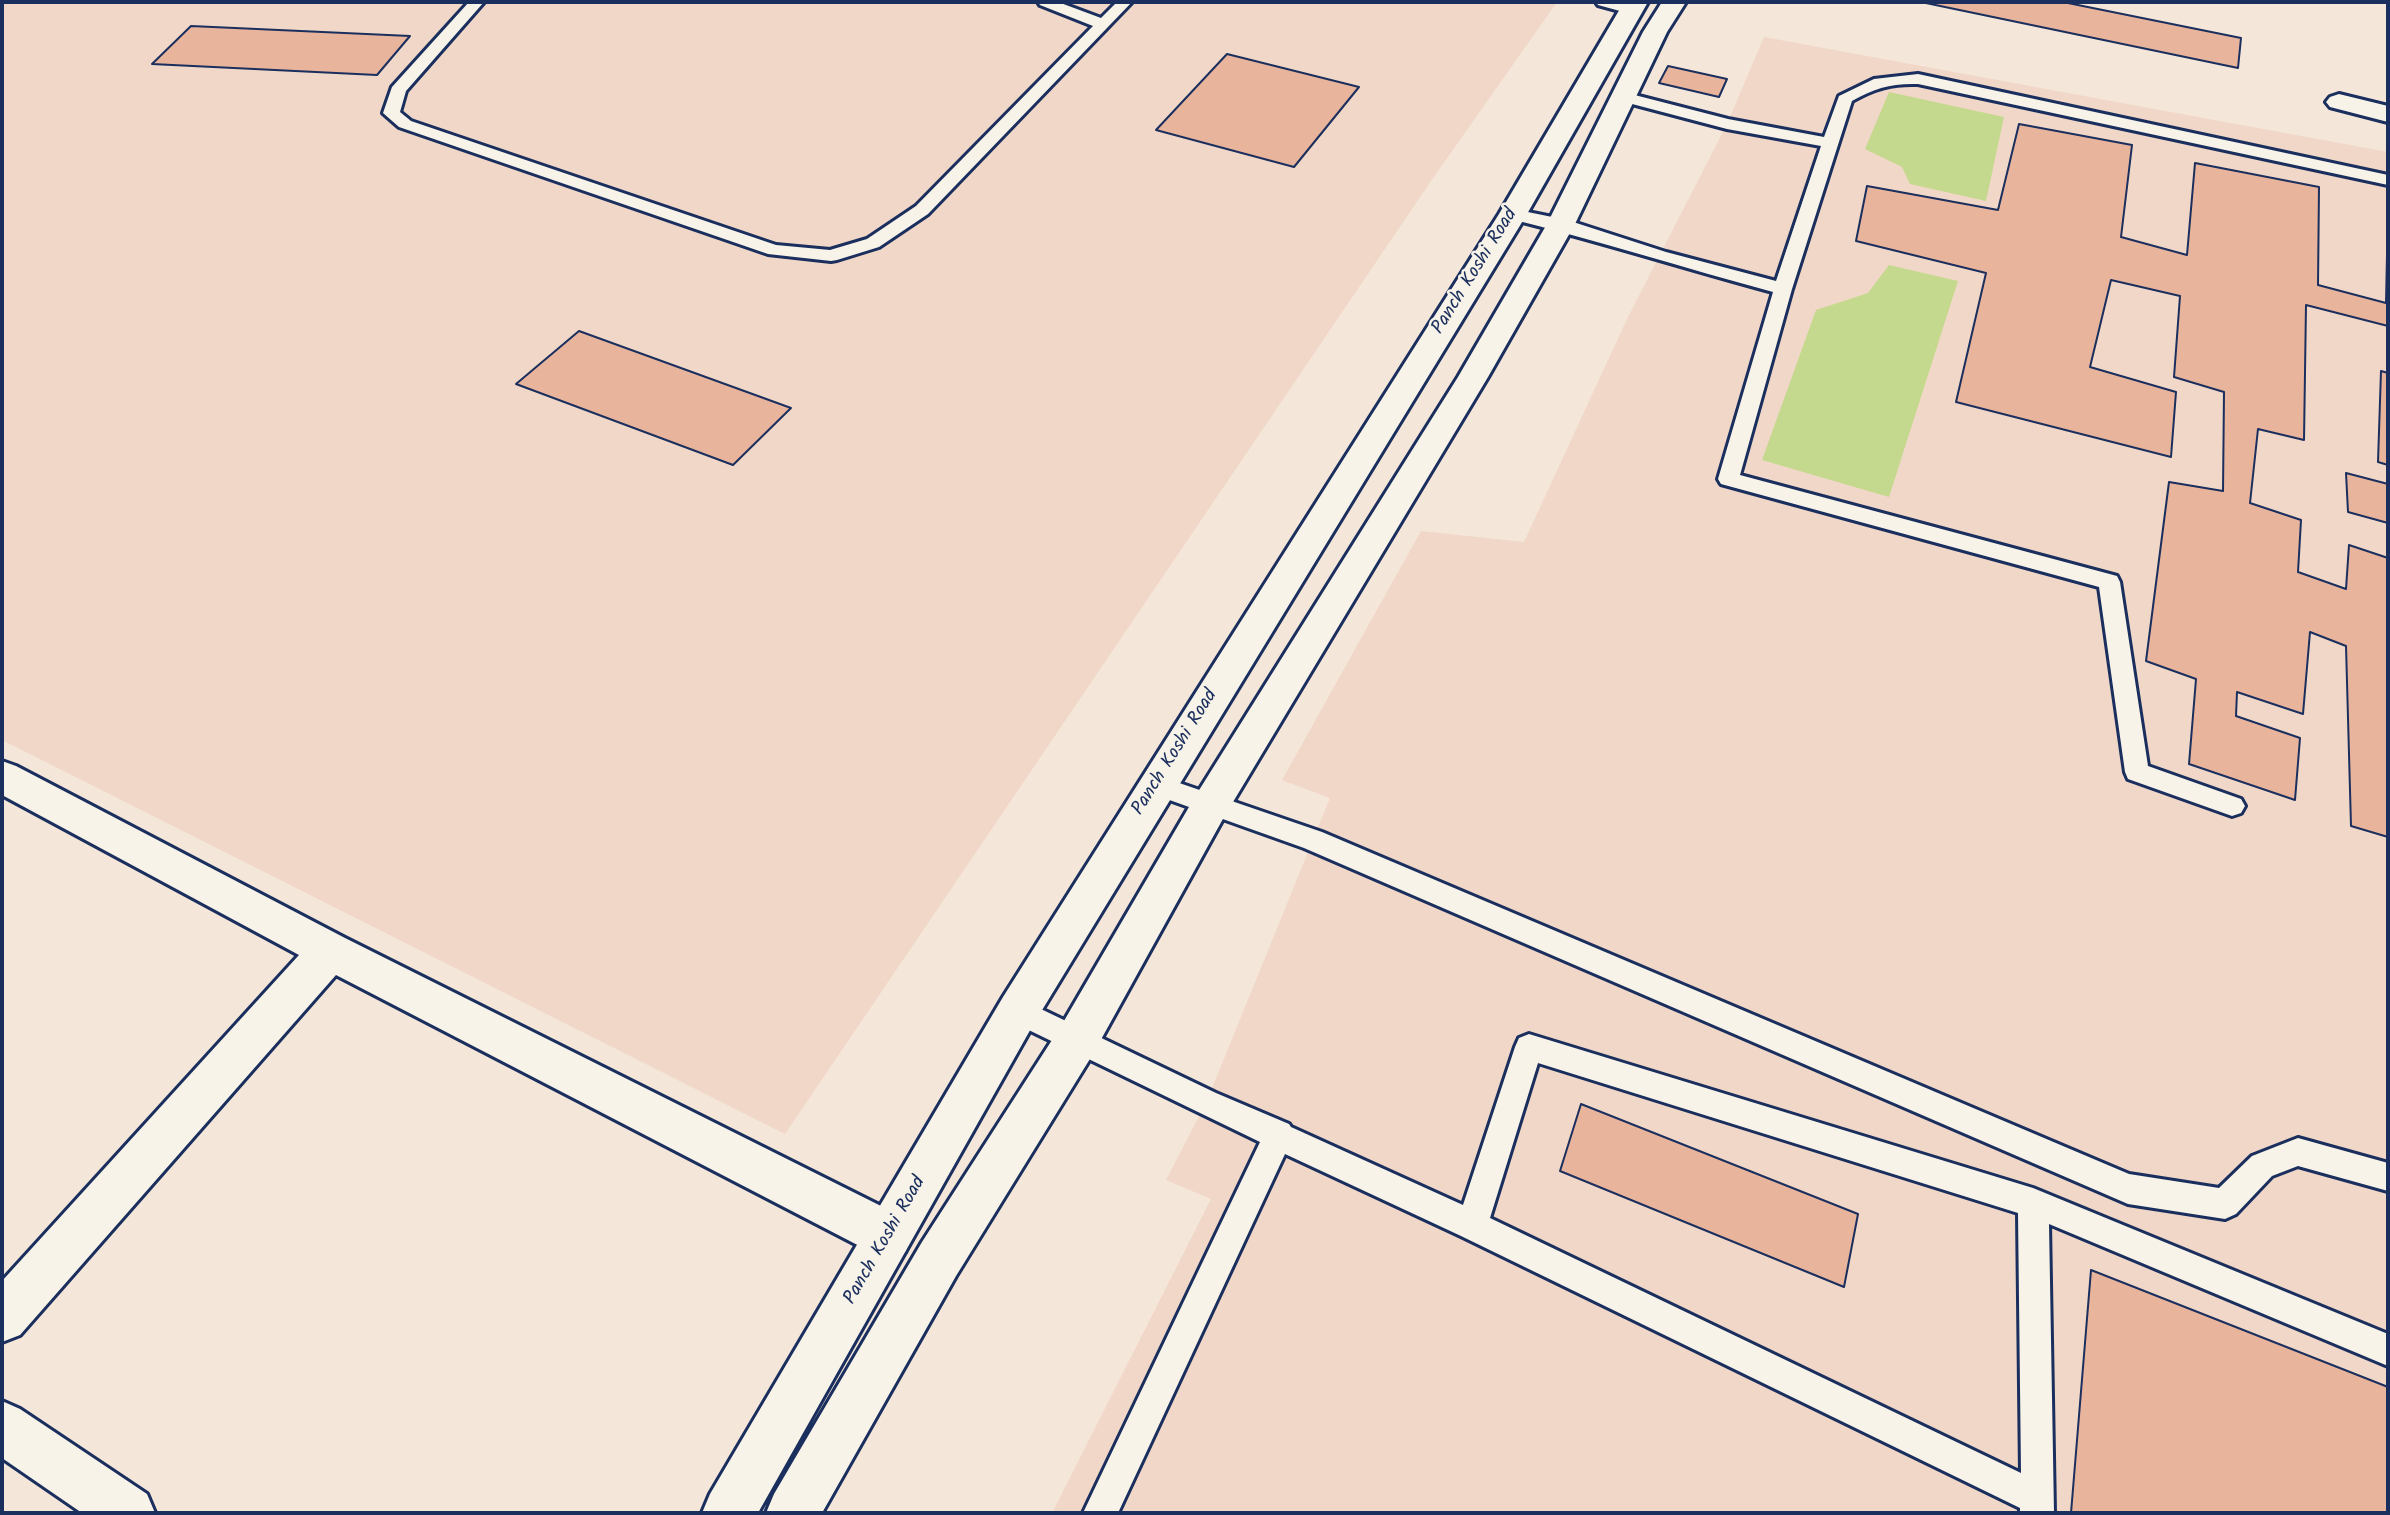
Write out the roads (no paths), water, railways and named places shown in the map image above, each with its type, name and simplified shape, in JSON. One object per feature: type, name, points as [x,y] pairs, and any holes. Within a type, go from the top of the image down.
[{"type":"street","points":[[793,1513],[939,1259],[1077,1040],[1210,806],[1473,377],[1561,224],[1655,32],[1674,2]]},
{"type":"street","name":"Panch Koshi Road","points":[[729,1513],[1018,1010],[1513,214],[1623,4]]},
{"type":"street","points":[[2339,102],[2388,114]]},
{"type":"street","points":[[2,777],[330,951],[888,1235]]},
{"type":"street","points":[[2,1317],[330,951]]},
{"type":"street","points":[[2,1427],[128,1513]]},
{"type":"lane","points":[[477,2],[398,90],[391,113],[405,124],[774,250],[831,256],[873,243],[922,210],[1125,2]]},
{"type":"lane","points":[[1045,2],[1103,24]]},
{"type":"lane","points":[[2232,806],[2137,772],[2109,582],[1728,479],[1783,289],[1845,99],[1867,84],[1918,79],[2388,180]]},
{"type":"lane","points":[[1623,97],[1727,124],[1830,143]]},
{"type":"lane","points":[[1513,214],[1561,224],[1660,256],[1783,289]]},
{"type":"lane","points":[[1156,785],[1313,840],[2128,1189],[2225,1204],[2262,1166],[2298,1152],[2388,1177]]},
{"type":"lane","points":[[1018,1010],[1472,1225],[2037,1506],[2034,1203]]},
{"type":"lane","points":[[1472,1225],[1529,1047],[2034,1203],[2388,1350]]},
{"type":"lane","points":[[1100,1513],[1279,1134]]}]
